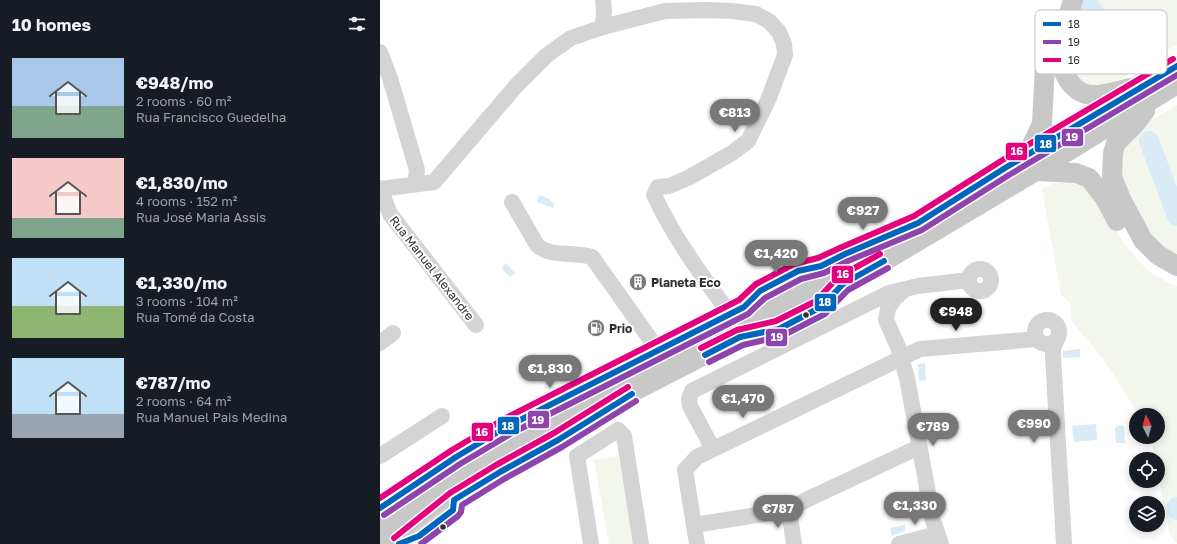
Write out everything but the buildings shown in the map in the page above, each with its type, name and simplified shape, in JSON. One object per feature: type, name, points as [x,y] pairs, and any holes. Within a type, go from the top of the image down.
[{"type":"main road","points":[[1058,10],[1060,0]]},
{"type":"main road","points":[[1070,10],[1072,0]]},
{"type":"main road","points":[[380,544],[438,501],[498,464],[556,432],[850,281],[1009,176],[1150,91],[1177,66]]},
{"type":"main road","points":[[1031,163],[1042,124],[1045,74]]},
{"type":"main road","points":[[1064,74],[1068,81],[1077,90],[1089,95],[1150,91],[1177,84]]},
{"type":"main road","points":[[1150,91],[1134,125],[1116,143],[1113,153],[1112,177],[1121,199],[1143,240],[1158,255],[1177,266]]},
{"type":"main road","points":[[1031,163],[1076,173],[1089,178],[1105,198],[1137,253],[1147,263],[1159,271],[1177,279]]},
{"type":"main road","points":[[380,525],[446,478],[511,440],[849,264],[918,223],[1009,176]]},
{"type":"street","points":[[603,0],[603,26]]},
{"type":"street","points":[[380,189],[434,182],[516,86],[547,55],[571,38],[603,26],[665,11],[707,10],[756,14],[769,21],[779,32],[784,44],[785,55],[769,98],[748,141],[688,178],[669,186],[658,187],[654,195],[684,250],[730,314]]},
{"type":"street","points":[[380,52],[390,78],[417,170],[416,184]]},
{"type":"street","name":"Rua Manuel Alexandre","points":[[380,189],[390,214],[476,325]]},
{"type":"street","points":[[512,202],[537,245],[543,250],[550,252],[585,254],[592,257],[658,350]]},
{"type":"street","points":[[380,508],[456,457],[508,426],[845,254],[918,223]]},
{"type":"street","points":[[713,449],[690,406],[689,399],[692,391],[889,293],[903,291],[918,286],[969,280]]},
{"type":"street","points":[[886,320],[888,308],[895,298],[903,291]]},
{"type":"street","points":[[860,308],[874,310],[886,320],[898,347],[907,378],[932,520],[939,539],[898,544]]},
{"type":"street","points":[[1054,544],[1039,336],[1039,324],[1046,320],[1052,322],[1058,327],[1059,334],[1053,348],[1053,357],[1064,544]]},
{"type":"street","points":[[697,544],[685,470],[697,458],[920,349],[1020,340],[1039,336]]},
{"type":"street","points":[[1039,336],[1046,344],[1053,343],[1058,338]]},
{"type":"street","points":[[399,544],[454,500],[500,472],[558,440],[640,389]]},
{"type":"street","points":[[380,456],[442,416]]},
{"type":"street","points":[[591,544],[577,456],[618,430],[624,436],[641,544]]},
{"type":"street","points":[[694,525],[789,510],[806,500],[919,447]]},
{"type":"street","points":[[380,493],[387,494],[405,491]]},
{"type":"street","points":[[789,510],[794,544]]},
{"type":"shaded area","points":[[1082,0],[1177,0],[1177,45],[1167,51],[1167,10],[1080,10]]},
{"type":"shaded area","points":[[1074,74],[1129,74],[1111,85],[1087,86],[1075,77]]},
{"type":"shaded area","points":[[1177,105],[1177,256],[1168,251],[1154,238],[1122,180],[1119,167],[1125,141],[1135,130]]},
{"type":"shaded area","points":[[1069,182],[1084,187],[1103,206],[1125,245],[1147,270],[1177,286],[1177,544],[1170,534],[1165,509],[1165,496],[1162,496],[1161,488],[1165,488],[1165,452],[1153,452],[1152,444],[1165,444],[1165,408],[1135,408],[1104,360],[1072,322],[1070,302],[1061,295],[1042,189],[1052,184]]},
{"type":"shaded area","points":[[539,195],[549,199],[554,204],[553,208],[537,202]]},
{"type":"shaded area","points":[[506,263],[515,273],[510,277],[501,268]]},
{"type":"shaded area","points":[[1080,349],[1080,357],[1063,358],[1063,351]]},
{"type":"shaded area","points":[[925,363],[926,380],[919,381],[918,364]]},
{"type":"shaded area","points":[[1096,424],[1097,440],[1074,442],[1072,426]]},
{"type":"shaded area","points":[[1119,425],[1124,426],[1125,443],[1116,443],[1115,428]]},
{"type":"shaded area","points":[[618,456],[634,544],[609,544],[594,460]]},
{"type":"shaded area","points":[[905,525],[905,531],[892,536],[890,528]]},
{"type":"waterway","points":[[1090,6],[1092,10]]},
{"type":"waterway","points":[[1149,141],[1177,216]]},
{"type":"transit line","name":"16","points":[[1167,63],[1173,59]]},
{"type":"transit line","name":"18","points":[[1167,72],[1177,66]]},
{"type":"transit line","name":"16","points":[[380,498],[452,450],[504,419],[739,300],[756,284],[794,264],[818,258],[914,216],[1001,161],[1148,74]]},
{"type":"transit line","name":"18","points":[[380,508],[456,457],[508,426],[744,307],[760,291],[798,271],[821,266],[845,254],[918,223],[1005,168],[1164,74]]},
{"type":"transit line","name":"19","points":[[384,515],[460,464],[512,433],[748,314],[765,298],[801,279],[824,273],[848,261],[922,230],[1009,175],[1177,75]]},
{"type":"transit line","name":"16","points":[[701,348],[737,330],[776,321],[816,301],[838,277],[880,254]]},
{"type":"transit line","name":"18","points":[[705,355],[740,337],[779,329],[821,307],[843,284],[884,261]]},
{"type":"transit line","name":"19","points":[[709,362],[743,345],[782,336],[825,314],[848,290],[888,268]]},
{"type":"transit line","name":"16","points":[[394,538],[450,493],[496,465],[554,433],[628,387]]},
{"type":"transit line","name":"18","points":[[399,544],[419,536],[453,510],[454,500],[500,472],[558,440],[632,394]]},
{"type":"transit line","name":"19","points":[[421,544],[458,516],[461,512],[462,505],[504,479],[562,447],[636,401]]},
{"type":"place","name":"Planeta Eco","points":[[638,282]]},
{"type":"place","name":"Prio","points":[[596,328]]}]
